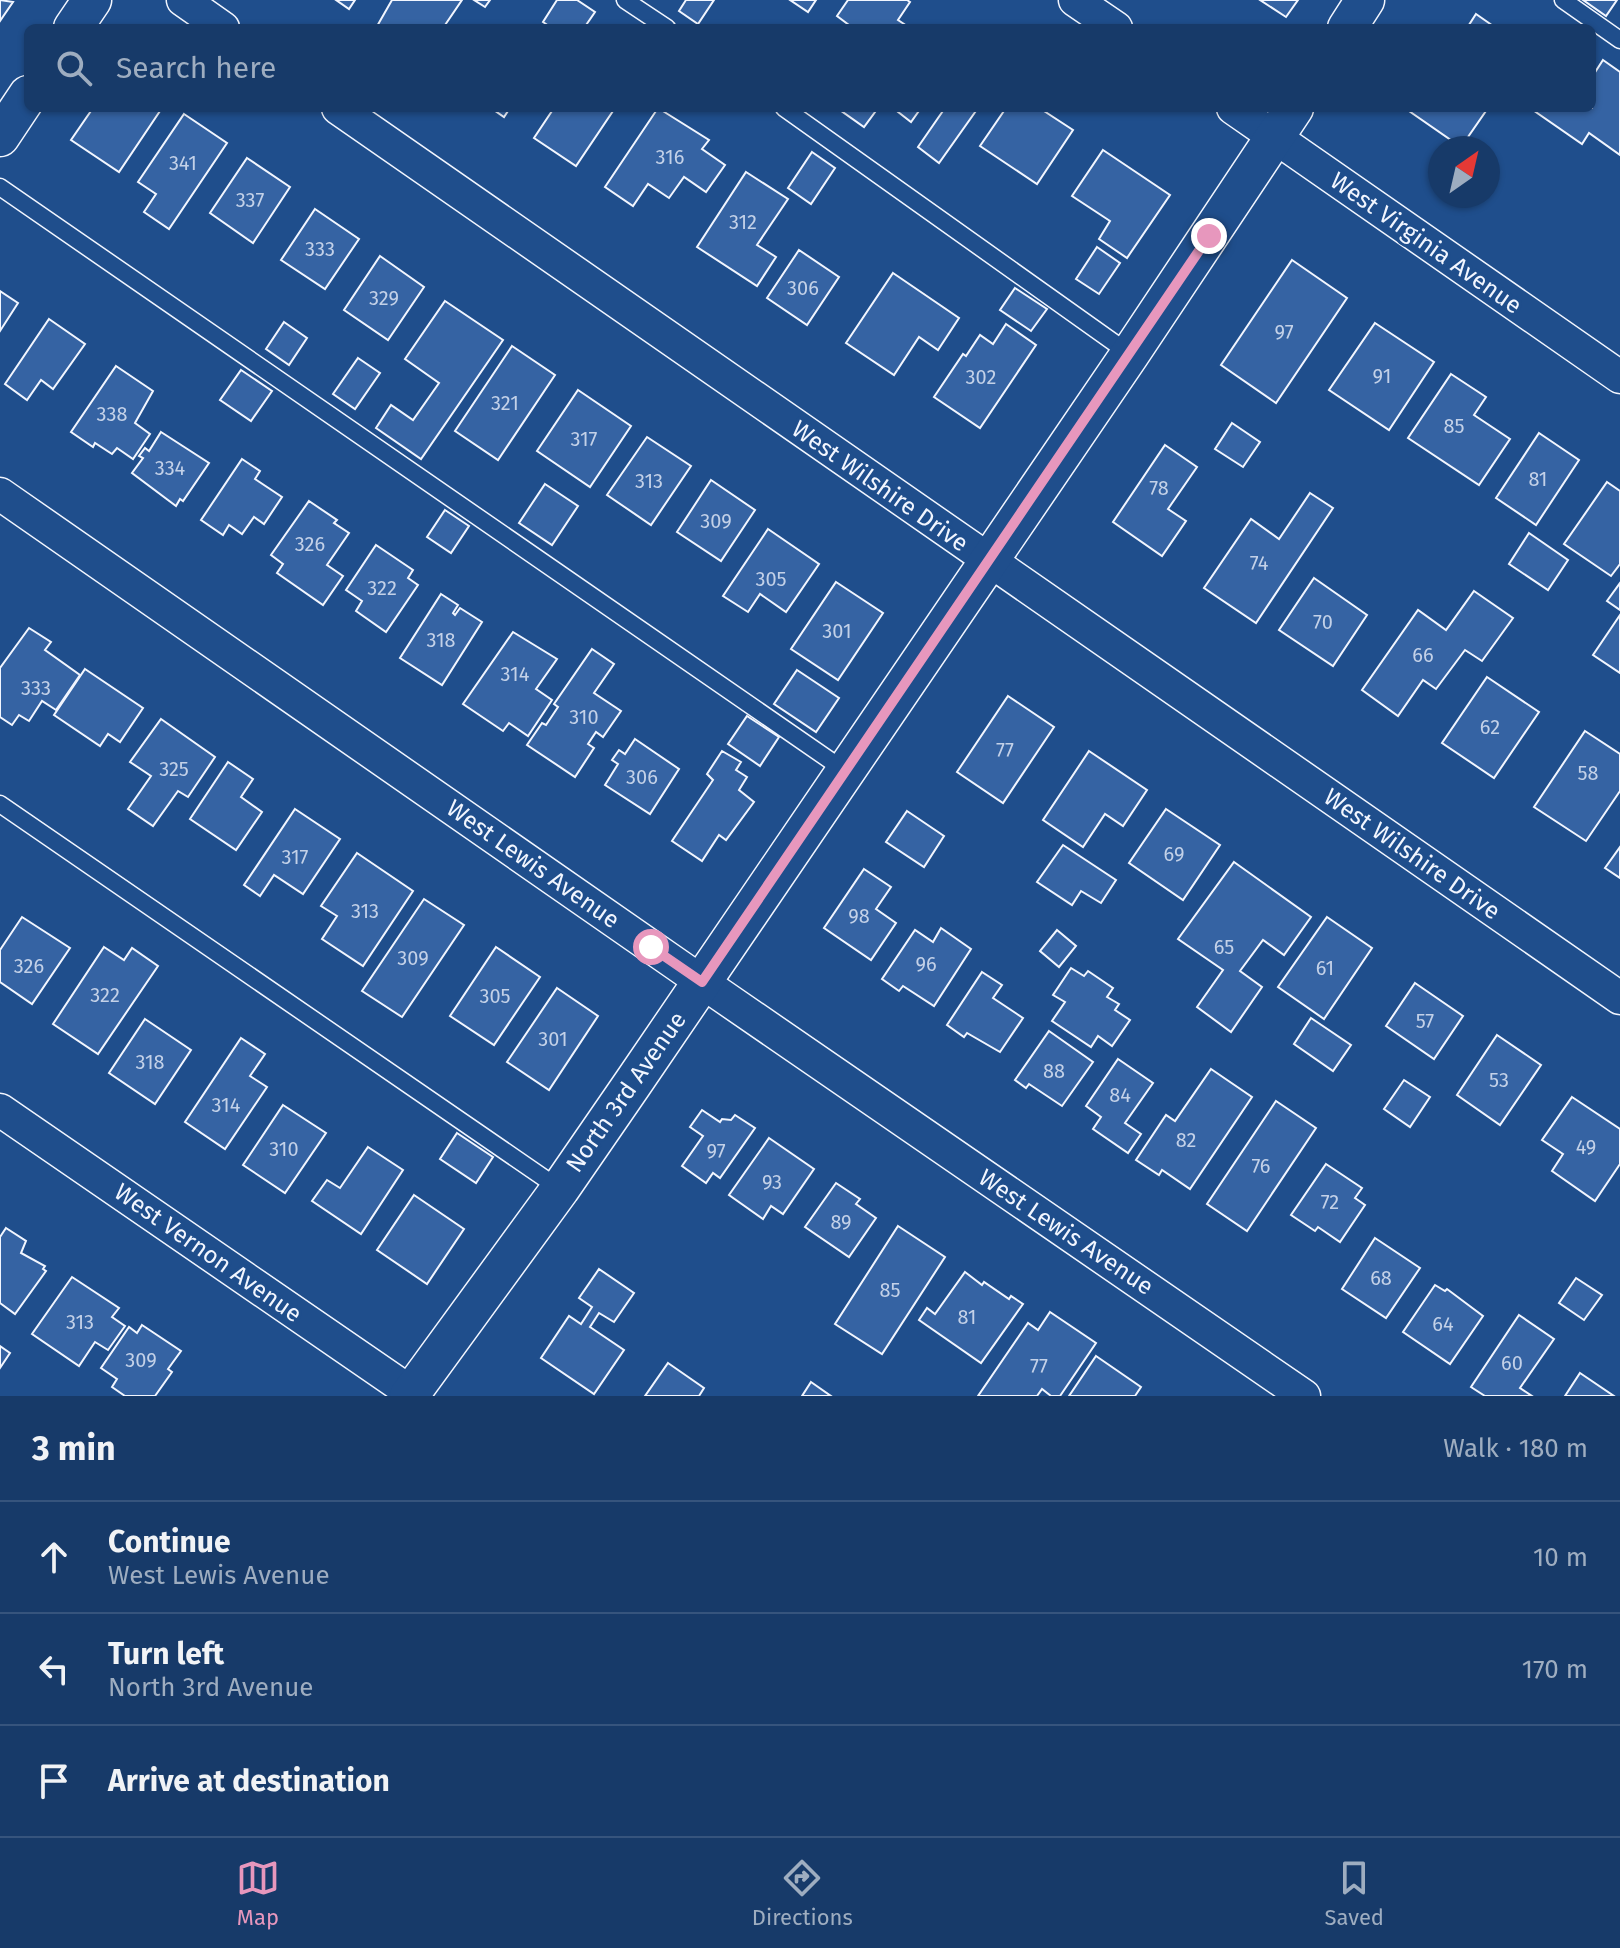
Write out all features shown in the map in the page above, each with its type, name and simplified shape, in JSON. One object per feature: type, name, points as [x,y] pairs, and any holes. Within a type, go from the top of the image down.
[{"type":"street","points":[[76,24],[92,0]]},
{"type":"street","points":[[183,0],[217,24]]},
{"type":"street","points":[[1075,0],[1110,24]]},
{"type":"street","points":[[1350,24],[1365,0]]},
{"type":"street","points":[[0,137],[24,101]]},
{"type":"street","name":"West Wilshire Drive","points":[[344,112],[1620,998]]},
{"type":"street","name":"West Virginia Avenue","points":[[1248,112],[1284,122],[1620,377]]},
{"type":"street","name":"North 3rd Avenue","points":[[412,1395],[560,1189],[702,982],[1130,354],[1284,122]]},
{"type":"street","name":"West Lewis Avenue","points":[[0,494],[1304,1396]]},
{"type":"street","name":"West Vernon Avenue","points":[[0,1110],[412,1395]]},
{"type":"lane","points":[[625,0],[661,24]]},
{"type":"lane","points":[[1563,0],[1620,40]]},
{"type":"lane","points":[[790,112],[1130,354]]},
{"type":"lane","points":[[0,187],[844,770]]},
{"type":"lane","points":[[0,804],[560,1189]]},
{"type":"building","points":[[0,0],[13,2],[0,21]]},
{"type":"building","points":[[336,0],[355,0],[349,9]]},
{"type":"building","points":[[392,0],[462,0],[446,24],[378,24]]},
{"type":"building","points":[[474,0],[490,0],[485,7]]},
{"type":"building","points":[[557,0],[577,0],[595,12],[587,24],[543,22]]},
{"type":"building","points":[[686,0],[714,0],[698,24],[679,11]]},
{"type":"building","points":[[790,0],[816,0],[808,12]]},
{"type":"building","points":[[848,0],[910,2],[898,20],[904,24],[848,24],[837,16]]},
{"type":"building","points":[[1260,0],[1298,0],[1286,17]]},
{"type":"building","points":[[1583,0],[1617,0],[1606,16]]},
{"type":"building","points":[[1476,14],[1490,24],[1470,24]]},
{"type":"building","points":[[1603,60],[1620,72],[1620,155],[1589,133],[1582,144],[1536,112],[1596,112],[1596,71]]},
{"type":"building","points":[[90,112],[159,112],[119,172],[71,140]]},
{"type":"building","points":[[551,112],[612,112],[576,166],[534,138]]},
{"type":"building","points":[[655,112],[664,112],[709,140],[702,149],[725,165],[706,192],[684,177],[669,198],[648,184],[633,206],[605,187]]},
{"type":"building","points":[[843,112],[875,112],[864,127]]},
{"type":"building","points":[[898,112],[918,112],[911,122]]},
{"type":"building","points":[[942,112],[975,112],[939,163],[918,147]]},
{"type":"building","points":[[1003,112],[1046,112],[1073,130],[1037,184],[980,146]]},
{"type":"building","points":[[1410,112],[1485,112],[1469,136],[1445,136]]},
{"type":"building","points":[[184,114],[227,143],[169,229],[144,212],[156,194],[138,182]]},
{"type":"building","points":[[1103,150],[1170,195],[1127,258],[1099,239],[1110,221],[1072,196]]},
{"type":"building","points":[[812,152],[835,168],[811,204],[788,188]]},
{"type":"building","points":[[247,158],[290,187],[253,243],[210,213]]},
{"type":"building","points":[[746,172],[788,199],[757,245],[776,257],[757,286],[697,247]]},
{"type":"building","points":[[315,209],[359,239],[325,289],[281,260]]},
{"type":"building","points":[[1097,247],[1120,263],[1099,294],[1076,279]]},
{"type":"building","points":[[799,250],[839,277],[807,325],[767,298]]},
{"type":"building","points":[[380,256],[424,287],[388,340],[344,310]]},
{"type":"building","points":[[1292,260],[1347,298],[1276,403],[1221,365]]},
{"type":"building","points":[[893,273],[959,318],[938,350],[919,337],[894,375],[846,343]]},
{"type":"building","points":[[1015,288],[1047,309],[1031,331],[1000,310]]},
{"type":"building","points":[[0,291],[18,303],[0,331]]},
{"type":"building","points":[[445,301],[503,340],[421,459],[376,428],[391,405],[413,420],[439,383],[405,359]]},
{"type":"building","points":[[49,319],[85,344],[53,389],[41,380],[27,400],[5,384]]},
{"type":"building","points":[[284,322],[307,338],[289,365],[266,349]]},
{"type":"building","points":[[1375,323],[1434,362],[1389,430],[1329,390]]},
{"type":"building","points":[[1006,324],[1036,345],[980,428],[934,397],[980,335],[993,344]]},
{"type":"building","points":[[512,346],[555,375],[498,460],[455,431]]},
{"type":"building","points":[[358,358],[380,373],[355,409],[333,394]]},
{"type":"building","points":[[116,366],[153,391],[135,423],[150,434],[133,459],[117,448],[112,454],[95,443],[93,447],[71,432]]},
{"type":"building","points":[[241,370],[272,391],[251,421],[220,400]]},
{"type":"building","points":[[1451,374],[1486,397],[1474,415],[1510,439],[1479,485],[1408,438]]},
{"type":"building","points":[[578,390],[631,426],[590,487],[537,451]]},
{"type":"building","points":[[1232,423],[1260,442],[1243,467],[1215,449]]},
{"type":"building","points":[[161,432],[209,463],[183,501],[180,499],[176,506],[132,473],[143,458],[139,456],[145,448],[149,451]]},
{"type":"building","points":[[1539,433],[1579,460],[1536,525],[1496,498]]},
{"type":"building","points":[[647,437],[691,466],[651,525],[607,495]]},
{"type":"building","points":[[1165,445],[1197,467],[1168,509],[1186,521],[1162,556],[1113,522]]},
{"type":"building","points":[[242,459],[260,471],[255,479],[282,497],[264,524],[254,517],[242,534],[229,525],[223,535],[201,520]]},
{"type":"building","points":[[711,480],[755,510],[721,561],[677,532]]},
{"type":"building","points":[[1607,482],[1620,491],[1620,564],[1611,576],[1564,544]]},
{"type":"building","points":[[545,484],[578,506],[552,545],[519,523]]},
{"type":"building","points":[[1310,493],[1333,508],[1256,623],[1204,588],[1251,519],[1279,539]]},
{"type":"building","points":[[309,501],[337,520],[334,523],[349,533],[327,565],[343,576],[323,605],[277,573],[283,564],[271,555]]},
{"type":"building","points":[[445,510],[469,526],[451,553],[427,537]]},
{"type":"building","points":[[768,529],[819,564],[786,612],[760,594],[748,612],[723,596]]},
{"type":"building","points":[[1529,533],[1568,560],[1548,590],[1509,564]]},
{"type":"building","points":[[376,545],[413,570],[408,578],[418,585],[386,632],[356,611],[362,601],[346,590]]},
{"type":"building","points":[[1314,578],[1367,615],[1333,666],[1279,630]]},
{"type":"building","points":[[836,582],[883,613],[838,680],[791,649]]},
{"type":"building","points":[[1620,583],[1620,610],[1607,601]]},
{"type":"building","points":[[1474,591],[1513,618],[1482,661],[1465,650],[1436,689],[1423,680],[1398,716],[1362,690],[1418,610],[1446,630]]},
{"type":"building","points":[[441,594],[458,605],[453,613],[455,615],[460,608],[482,622],[442,685],[400,658]]},
{"type":"building","points":[[1620,615],[1620,673],[1593,655]]},
{"type":"building","points":[[29,628],[51,642],[45,650],[80,675],[56,710],[42,701],[29,721],[19,715],[12,725],[0,717],[0,668]]},
{"type":"building","points":[[513,632],[557,659],[536,689],[552,700],[528,736],[509,723],[503,731],[463,704]]},
{"type":"building","points":[[592,649],[614,664],[594,693],[621,711],[603,737],[596,732],[588,744],[594,748],[575,777],[527,745],[542,723],[546,725],[558,707],[554,704]]},
{"type":"building","points":[[85,669],[143,708],[120,742],[108,734],[100,746],[54,715]]},
{"type":"building","points":[[797,670],[839,698],[816,732],[774,704]]},
{"type":"building","points":[[1487,677],[1539,712],[1494,778],[1442,743]]},
{"type":"building","points":[[1008,696],[1054,727],[1003,803],[957,772]]},
{"type":"building","points":[[747,716],[779,737],[760,766],[728,744]]},
{"type":"building","points":[[161,719],[215,757],[188,797],[178,791],[153,826],[128,809],[151,776],[130,762]]},
{"type":"building","points":[[1585,731],[1620,754],[1620,791],[1586,841],[1534,807]]},
{"type":"building","points":[[635,739],[679,769],[650,814],[605,785],[618,764],[612,760],[619,750],[625,754]]},
{"type":"building","points":[[722,751],[741,762],[736,770],[747,777],[739,790],[754,802],[726,840],[719,835],[702,861],[672,841],[713,780],[707,774]]},
{"type":"building","points":[[1089,751],[1147,790],[1123,826],[1105,814],[1083,847],[1043,820]]},
{"type":"building","points":[[228,762],[253,779],[241,797],[262,812],[236,850],[190,819]]},
{"type":"building","points":[[295,809],[340,839],[303,894],[274,875],[260,896],[244,885]]},
{"type":"building","points":[[1166,809],[1220,845],[1183,900],[1129,863]]},
{"type":"building","points":[[907,811],[944,836],[924,867],[886,842]]},
{"type":"building","points":[[1063,845],[1116,880],[1101,903],[1081,891],[1072,905],[1037,882]]},
{"type":"building","points":[[1620,847],[1620,878],[1605,868]]},
{"type":"building","points":[[357,853],[413,891],[363,966],[322,939],[337,916],[321,906]]},
{"type":"building","points":[[1234,862],[1311,917],[1284,955],[1263,940],[1240,971],[1262,987],[1231,1032],[1197,1007],[1223,970],[1178,939]]},
{"type":"building","points":[[864,869],[891,887],[876,909],[896,923],[871,960],[824,928]]},
{"type":"building","points":[[424,899],[464,925],[402,1017],[362,991]]},
{"type":"building","points":[[22,917],[70,948],[32,1004],[0,982],[0,950]]},
{"type":"building","points":[[1327,917],[1372,948],[1324,1019],[1278,987]]},
{"type":"building","points":[[941,928],[971,949],[934,1006],[903,986],[899,991],[882,979],[915,930],[933,942]]},
{"type":"building","points":[[1057,930],[1076,946],[1059,967],[1040,951]]},
{"type":"building","points":[[104,947],[124,960],[132,948],[158,966],[98,1054],[53,1024]]},
{"type":"building","points":[[496,947],[540,977],[494,1045],[450,1016]]},
{"type":"building","points":[[1071,968],[1084,976],[1088,971],[1113,988],[1107,997],[1119,1004],[1115,1010],[1130,1020],[1112,1046],[1098,1036],[1091,1047],[1052,1021],[1065,1002],[1053,995]]},
{"type":"building","points":[[982,972],[1002,985],[993,998],[1023,1018],[1000,1052],[967,1033],[964,1037],[947,1025]]},
{"type":"building","points":[[1415,983],[1463,1016],[1434,1059],[1386,1026]]},
{"type":"building","points":[[557,988],[598,1016],[549,1090],[507,1062]]},
{"type":"building","points":[[1311,1018],[1351,1045],[1333,1071],[1294,1044]]},
{"type":"building","points":[[145,1019],[191,1050],[155,1104],[109,1073]]},
{"type":"building","points":[[1049,1031],[1093,1062],[1062,1106],[1029,1084],[1026,1088],[1015,1080]]},
{"type":"building","points":[[1497,1035],[1541,1065],[1500,1125],[1457,1095]]},
{"type":"building","points":[[241,1038],[265,1054],[250,1076],[267,1087],[225,1149],[185,1122]]},
{"type":"building","points":[[1118,1059],[1153,1083],[1125,1123],[1141,1134],[1128,1153],[1093,1129],[1101,1117],[1086,1106]]},
{"type":"building","points":[[1211,1069],[1252,1097],[1190,1189],[1162,1170],[1159,1175],[1136,1160],[1166,1115],[1175,1121]]},
{"type":"building","points":[[1404,1080],[1430,1097],[1410,1127],[1384,1109]]},
{"type":"building","points":[[1572,1097],[1620,1129],[1620,1164],[1595,1201],[1552,1171],[1563,1154],[1542,1140]]},
{"type":"building","points":[[1276,1101],[1316,1128],[1247,1231],[1207,1204]]},
{"type":"building","points":[[283,1105],[326,1133],[285,1193],[243,1165]]},
{"type":"building","points":[[702,1110],[720,1122],[722,1119],[731,1120],[735,1115],[755,1128],[720,1178],[713,1173],[706,1183],[682,1166],[703,1136],[690,1127]]},
{"type":"building","points":[[457,1133],[493,1157],[476,1183],[440,1159]]},
{"type":"building","points":[[769,1138],[814,1169],[783,1214],[771,1206],[763,1219],[729,1195]]},
{"type":"building","points":[[368,1147],[403,1170],[361,1234],[312,1201],[327,1180],[340,1188]]},
{"type":"building","points":[[1326,1164],[1362,1188],[1355,1198],[1365,1205],[1340,1242],[1318,1227],[1315,1231],[1291,1215]]},
{"type":"building","points":[[836,1183],[860,1199],[856,1204],[876,1218],[849,1257],[805,1227]]},
{"type":"building","points":[[414,1195],[464,1229],[427,1284],[377,1250]]},
{"type":"building","points":[[898,1226],[945,1257],[882,1354],[835,1324]]},
{"type":"building","points":[[6,1228],[26,1241],[21,1253],[45,1266],[43,1269],[46,1271],[15,1314],[0,1303],[0,1237]]},
{"type":"building","points":[[1375,1238],[1420,1268],[1386,1318],[1342,1289]]},
{"type":"building","points":[[599,1269],[634,1293],[614,1322],[599,1313],[590,1327],[624,1350],[594,1394],[541,1358],[569,1316],[581,1324],[592,1307],[579,1298]]},
{"type":"building","points":[[965,1272],[982,1285],[984,1282],[1009,1299],[1011,1296],[1023,1304],[981,1363],[919,1320],[927,1308],[935,1314]]},
{"type":"building","points":[[72,1277],[119,1308],[112,1317],[125,1326],[108,1350],[95,1342],[79,1366],[32,1334]]},
{"type":"building","points":[[1576,1278],[1602,1295],[1584,1320],[1559,1303]]},
{"type":"building","points":[[1435,1285],[1445,1291],[1447,1289],[1483,1316],[1450,1364],[1403,1332]]},
{"type":"building","points":[[1050,1312],[1096,1343],[1060,1396],[1051,1396],[1042,1389],[1037,1396],[978,1396],[1028,1323],[1038,1330]]},
{"type":"building","points":[[1519,1315],[1554,1339],[1520,1388],[1532,1396],[1485,1396],[1471,1387]]},
{"type":"building","points":[[142,1325],[181,1351],[168,1369],[172,1372],[155,1396],[125,1396],[112,1387],[117,1379],[101,1368],[129,1327],[137,1333]]},
{"type":"building","points":[[0,1346],[10,1353],[0,1368]]},
{"type":"building","points":[[1096,1356],[1141,1387],[1135,1396],[1069,1396]]},
{"type":"building","points":[[668,1363],[704,1388],[699,1396],[645,1396]]},
{"type":"building","points":[[1580,1373],[1614,1396],[1565,1396]]},
{"type":"building","points":[[811,1382],[831,1396],[802,1396]]},
{"type":"route","points":[[651,947],[702,982],[1209,236]]}]
